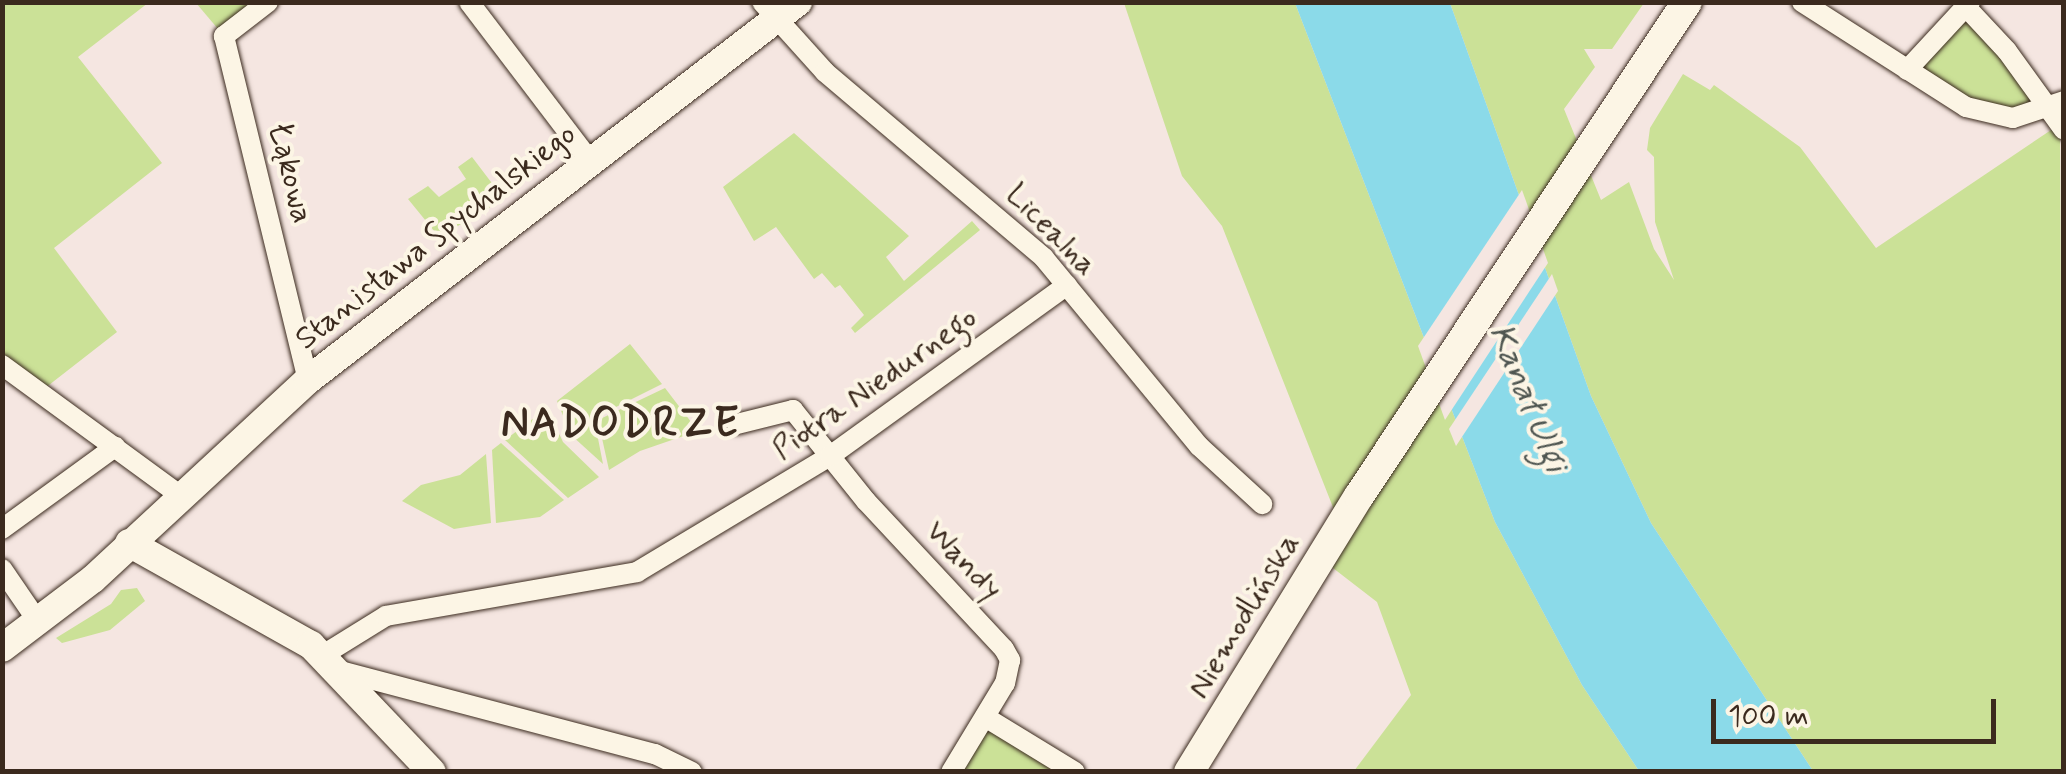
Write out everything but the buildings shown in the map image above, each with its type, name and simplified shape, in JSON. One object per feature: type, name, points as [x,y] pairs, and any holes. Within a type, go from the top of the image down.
[{"type":"main road","name":"Niemodlińska","points":[[1188,772],[1359,496],[1687,2]]},
{"type":"street","name":"Łąkowa","points":[[268,2],[224,36],[308,380]]},
{"type":"street","points":[[469,2],[590,162]]},
{"type":"street","points":[[1802,2],[1907,70],[1990,115],[2013,118],[2056,104]]},
{"type":"street","points":[[1907,70],[1968,5],[2056,104],[2064,130]]},
{"type":"street","name":"Stanisława Spychalskiego","points":[[2,648],[39,623],[308,380],[590,162],[779,8]]},
{"type":"street","name":"Licealna","points":[[779,8],[825,72],[1017,232],[1068,285],[1199,446],[1262,504]]},
{"type":"street","name":"Piotra Niedurnego","points":[[331,663],[371,622],[637,572],[830,456],[1068,285]]},
{"type":"street","points":[[2,365],[178,494]]},
{"type":"street","name":"Wandy","points":[[736,424],[793,410],[1004,649],[1010,671],[950,772]]},
{"type":"street","points":[[2,529],[115,448]]},
{"type":"street","points":[[130,543],[331,663],[655,754],[692,772]]},
{"type":"street","points":[[2,569],[39,623]]},
{"type":"street","points":[[331,663],[432,772]]},
{"type":"street","points":[[984,717],[1075,772]]},
{"type":"green space","points":[[2,3],[148,3],[78,57],[162,163],[54,248],[117,332],[40,392],[3,365]]},
{"type":"green space","points":[[196,3],[268,3],[224,36]]},
{"type":"green space","points":[[1124,3],[1295,3],[1495,522],[1582,685],[1639,771],[1354,771],[1411,695],[1377,602],[1320,558],[1340,525],[1222,226],[1182,176]]},
{"type":"green space","points":[[1450,3],[1644,3],[1612,49],[1584,49],[1595,67],[1564,109],[1601,200],[1629,182],[1654,249],[1674,280],[1655,222],[1654,157],[1647,150],[1650,128],[1683,74],[1710,90],[1714,85],[1800,147],[1876,248],[2060,124],[2063,771],[1813,771],[1651,523],[1591,396]]},
{"type":"green space","points":[[1966,7],[2049,108],[2013,118],[1907,70]]},
{"type":"green space","points":[[794,133],[909,236],[886,257],[904,281],[972,221],[980,230],[855,333],[851,328],[864,315],[840,285],[835,288],[822,273],[814,279],[776,227],[754,241],[723,187]]},
{"type":"green space","points":[[472,157],[504,199],[439,237],[408,199],[428,186],[439,197],[466,179],[458,167]]},
{"type":"green space","points":[[630,344],[662,384],[594,418],[603,464],[571,435],[557,401]]},
{"type":"green space","points":[[665,388],[698,431],[640,451],[609,470],[598,420]]},
{"type":"green space","points":[[547,408],[563,442],[599,477],[568,498],[505,440]]},
{"type":"green space","points":[[501,443],[564,500],[540,517],[496,523],[492,450]]},
{"type":"green space","points":[[486,454],[491,523],[454,529],[402,501],[421,485],[460,475]]},
{"type":"green space","points":[[137,588],[145,601],[110,630],[62,643],[56,638],[111,604],[121,590]]},
{"type":"green space","points":[[985,717],[1075,772],[951,772]]},
{"type":"water","name":"Kanał Ulgi","points":[[1295,3],[1450,3],[1591,396],[1651,523],[1813,771],[1639,771],[1582,685],[1495,522]]},
{"type":"pier","points":[[1522,190],[1548,263],[1445,420],[1418,346]]},
{"type":"pier","points":[[1552,274],[1558,291],[1456,446],[1449,429]]},
{"type":"district","name":"NADODRZE","points":[[621,425]]}]
